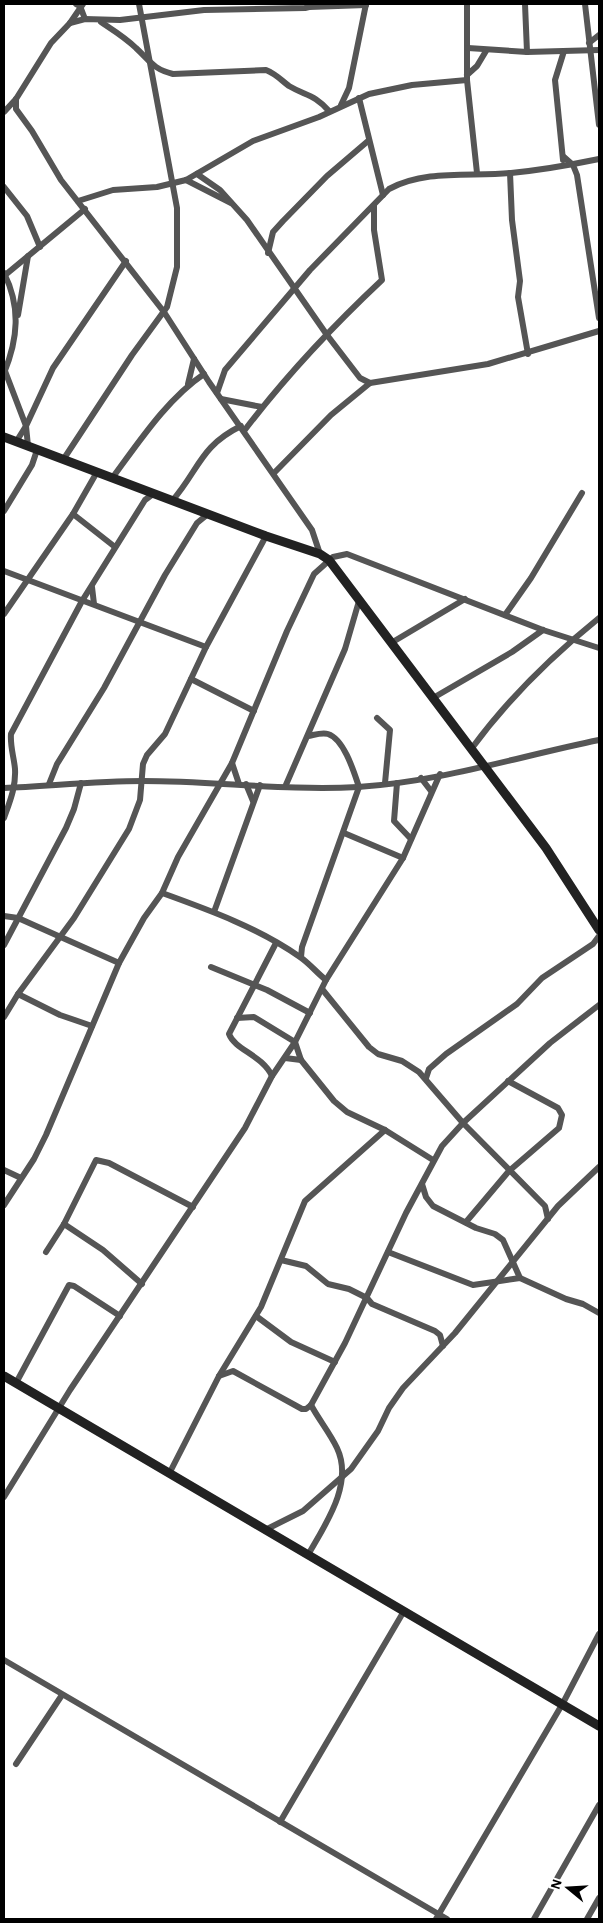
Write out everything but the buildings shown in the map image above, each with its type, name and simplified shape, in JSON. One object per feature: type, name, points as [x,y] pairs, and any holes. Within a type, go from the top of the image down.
[{"type":"street","points":[[63,460],[170,302],[177,267],[178,231],[172,184],[139,4]]},
{"type":"street","points":[[70,22],[85,19],[102,22],[210,10],[273,10],[310,5],[366,4],[349,88],[341,105]]},
{"type":"street","points":[[467,4],[467,78],[477,173]]},
{"type":"street","points":[[525,4],[527,52]]},
{"type":"street","points":[[585,4],[599,126]]},
{"type":"street","points":[[80,5],[85,19]]},
{"type":"street","points":[[5,111],[16,99],[51,42],[70,22],[80,5]]},
{"type":"street","points":[[102,22],[137,48],[149,63],[173,74],[266,70],[291,86],[314,96],[329,111]]},
{"type":"street","points":[[590,47],[599,35]]},
{"type":"street","points":[[468,48],[527,52],[564,52],[590,47],[599,50]]},
{"type":"street","points":[[78,201],[113,190],[172,184],[186,180],[253,141],[359,98],[412,85],[467,78],[477,66],[486,50]]},
{"type":"street","points":[[562,166],[564,157],[555,99],[555,80],[564,52]]},
{"type":"street","points":[[359,98],[382,195]]},
{"type":"street","points":[[16,99],[16,109],[32,131],[61,180],[164,312],[209,382],[312,530],[320,554]]},
{"type":"street","points":[[5,111],[16,109]]},
{"type":"street","points":[[268,253],[273,232],[327,176],[368,141]]},
{"type":"street","points":[[564,157],[573,165],[580,190],[599,318]]},
{"type":"street","points":[[209,382],[225,370],[323,256],[374,206],[382,195],[405,181],[477,173],[510,173],[573,165],[599,159]]},
{"type":"street","points":[[209,168],[210,181]]},
{"type":"street","points":[[510,173],[512,220],[520,281],[518,297],[528,354]]},
{"type":"street","points":[[197,174],[210,181],[234,205],[360,378],[370,384]]},
{"type":"street","points":[[186,180],[234,205]]},
{"type":"street","points":[[4,187],[27,216],[40,247]]},
{"type":"street","points":[[172,501],[206,451],[227,433],[242,428],[382,280],[376,248],[374,206]]},
{"type":"street","points":[[17,324],[14,302],[4,274],[85,209]]},
{"type":"street","points":[[4,511],[32,465],[33,448],[4,372],[6,359],[14,349],[28,256]]},
{"type":"street","points":[[16,442],[26,426],[53,368],[126,261]]},
{"type":"street","points":[[274,473],[331,415],[359,390],[370,384],[488,364],[528,354],[599,331]]},
{"type":"street","points":[[188,384],[194,359]]},
{"type":"street","points":[[219,396],[218,384],[225,370]]},
{"type":"street","points":[[113,477],[148,430],[188,384],[204,374]]},
{"type":"street","points":[[359,390],[360,378]]},
{"type":"street","points":[[219,396],[262,406]]},
{"type":"street","points":[[4,437],[113,477],[148,495],[172,501],[320,554],[329,560],[546,848],[599,930]]},
{"type":"street","points":[[4,614],[73,514],[97,472]]},
{"type":"street","points":[[505,615],[531,578],[582,493]]},
{"type":"street","points":[[4,818],[15,787],[15,767],[10,750],[11,734],[82,601],[148,495]]},
{"type":"street","points":[[197,510],[197,522]]},
{"type":"street","points":[[73,514],[115,547]]},
{"type":"street","points":[[49,784],[58,764],[104,688],[139,621],[197,522],[208,514]]},
{"type":"street","points":[[4,1017],[18,994],[60,938],[129,829],[137,809],[143,764],[147,755],[165,734],[206,647],[266,536]]},
{"type":"street","points":[[4,1205],[46,1135],[119,962],[144,918],[162,893],[178,857],[232,763],[297,608],[314,574],[337,555],[347,554],[543,630],[599,648]]},
{"type":"street","points":[[4,571],[206,647]]},
{"type":"street","points":[[92,587],[94,604]]},
{"type":"street","points":[[391,643],[466,599]]},
{"type":"street","points":[[285,787],[352,633],[359,601]]},
{"type":"street","points":[[472,748],[498,715],[571,640],[599,618]]},
{"type":"street","points":[[433,698],[512,652],[543,630]]},
{"type":"street","points":[[191,679],[254,711]]},
{"type":"street","points":[[377,718],[390,730],[385,783]]},
{"type":"street","points":[[301,957],[302,947],[359,787],[352,764],[335,738],[322,733],[308,736]]},
{"type":"street","points":[[4,788],[49,784],[141,781],[285,787],[359,787],[485,766],[599,740]]},
{"type":"street","points":[[232,763],[253,801]]},
{"type":"street","points":[[4,1497],[58,1409],[245,1128],[272,1076],[295,1042],[326,980],[403,858],[440,774]]},
{"type":"street","points":[[421,778],[432,792]]},
{"type":"street","points":[[127,782],[140,792]]},
{"type":"street","points":[[397,782],[394,821],[411,839]]},
{"type":"street","points":[[4,945],[66,828],[74,809],[80,783]]},
{"type":"street","points":[[214,912],[260,785]]},
{"type":"street","points":[[344,833],[403,858]]},
{"type":"street","points":[[162,893],[214,912],[294,953],[326,980]]},
{"type":"street","points":[[4,916],[18,918],[60,938],[119,962]]},
{"type":"street","points":[[419,1072],[429,1069],[464,1040],[517,1004],[542,978],[593,944],[599,936]]},
{"type":"street","points":[[272,1076],[267,1065],[230,1038],[229,1034],[276,944]]},
{"type":"street","points":[[294,953],[302,947]]},
{"type":"street","points":[[212,967],[255,985],[310,1013]]},
{"type":"street","points":[[322,989],[369,1047],[378,1054],[402,1061],[426,1078],[463,1123],[548,1210],[548,1219]]},
{"type":"street","points":[[18,994],[60,1015],[92,1026]]},
{"type":"street","points":[[219,1376],[233,1371],[302,1409],[306,1409],[311,1405],[367,1298],[433,1160],[463,1123],[550,1043],[599,1005]]},
{"type":"street","points":[[237,1018],[254,1017],[295,1042],[301,1060],[334,1101],[346,1112],[385,1130],[433,1160]]},
{"type":"street","points":[[285,1058],[301,1060]]},
{"type":"street","points":[[267,1065],[279,1065]]},
{"type":"street","points":[[426,1078],[429,1069]]},
{"type":"street","points":[[466,1222],[509,1171],[559,1128],[562,1122],[558,1108],[508,1081]]},
{"type":"street","points":[[169,1474],[219,1376],[256,1316],[305,1202],[385,1130]]},
{"type":"street","points":[[46,1252],[64,1224],[94,1163],[100,1159],[193,1208]]},
{"type":"street","points":[[266,1530],[303,1511],[341,1480],[378,1430],[396,1396],[443,1346],[514,1262],[558,1206],[599,1167]]},
{"type":"street","points":[[4,1170],[21,1178]]},
{"type":"street","points":[[422,1184],[426,1197],[433,1206],[495,1234],[503,1240],[520,1278]]},
{"type":"street","points":[[540,1201],[550,1206],[558,1206]]},
{"type":"street","points":[[64,1224],[103,1250],[142,1284]]},
{"type":"street","points":[[388,1252],[466,1283],[481,1284],[520,1278],[583,1304],[599,1313]]},
{"type":"street","points":[[281,1260],[306,1266],[328,1284],[349,1289],[367,1298],[372,1304],[435,1331],[440,1335],[443,1346]]},
{"type":"street","points":[[16,1383],[69,1285],[74,1286],[120,1316]]},
{"type":"street","points":[[256,1316],[291,1342],[335,1362]]},
{"type":"street","points":[[4,1376],[599,1726]]},
{"type":"street","points":[[308,1555],[328,1522],[341,1480],[341,1456],[311,1405]]},
{"type":"street","points":[[280,1822],[404,1611]]},
{"type":"street","points":[[438,1917],[562,1703],[599,1634]]},
{"type":"street","points":[[4,1660],[438,1917],[447,1919]]},
{"type":"street","points":[[16,1764],[62,1695]]},
{"type":"street","points":[[534,1919],[599,1805]]},
{"type":"street","points":[[587,1919],[599,1898]]}]
